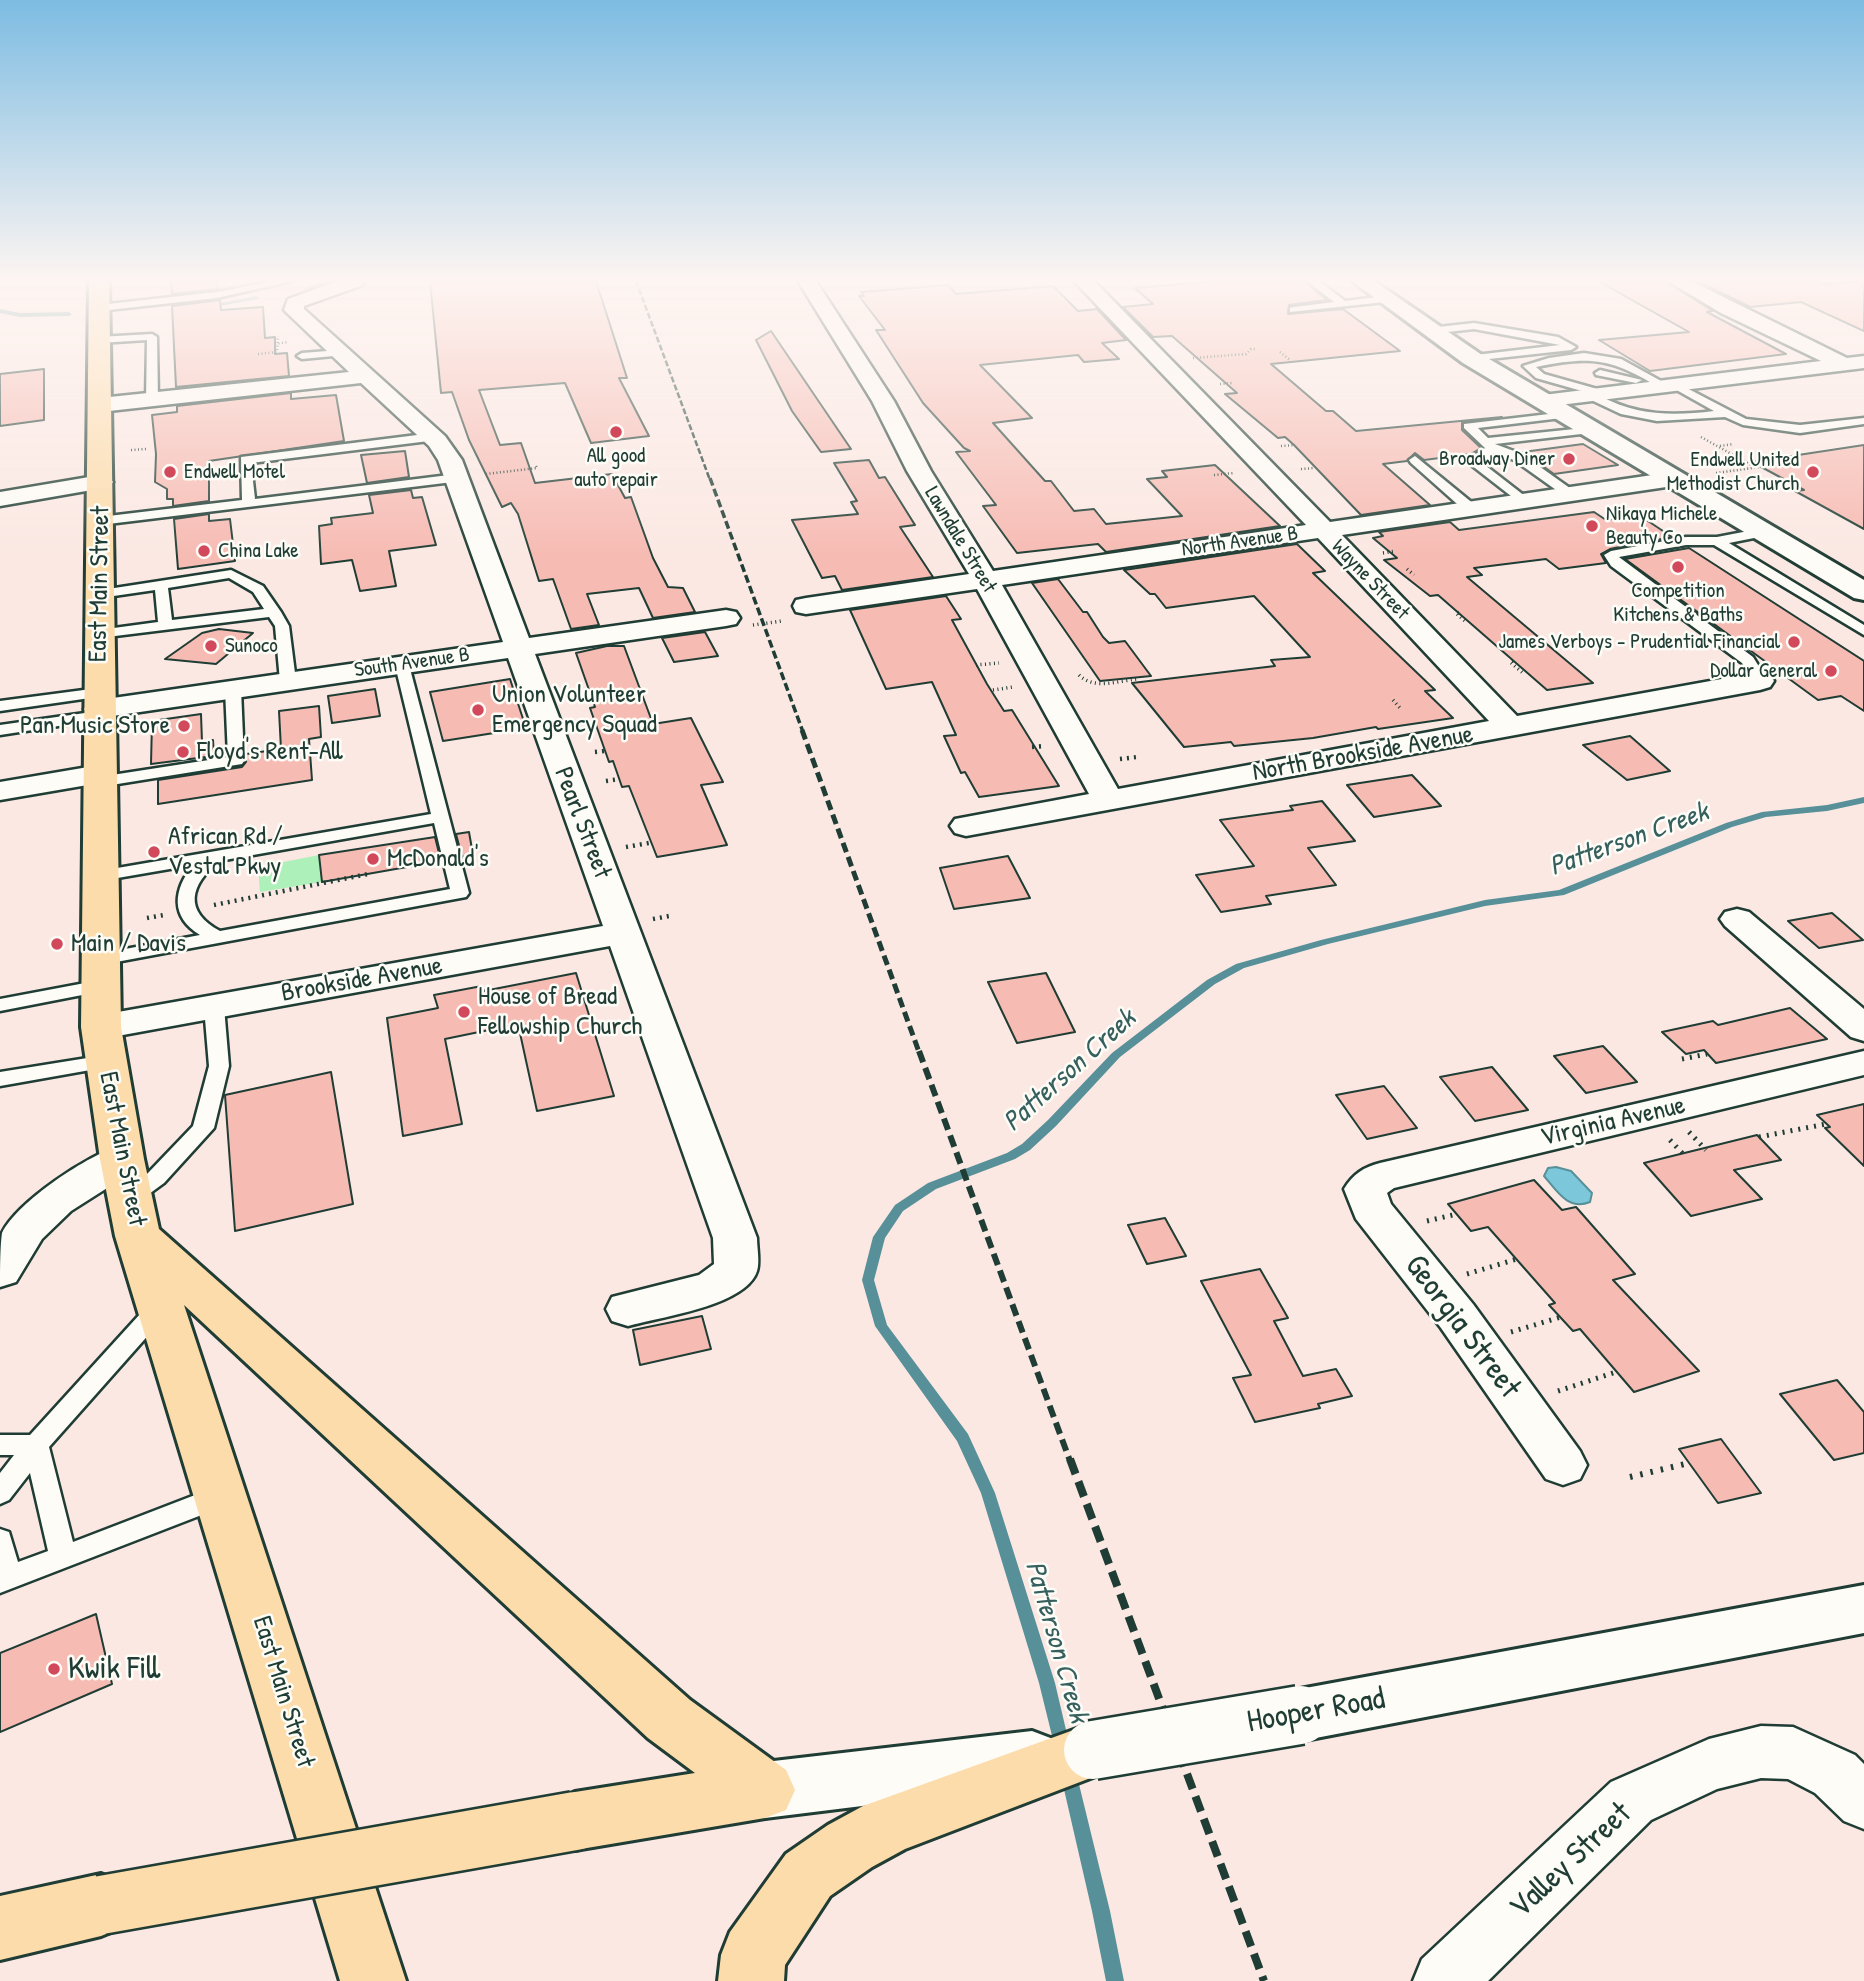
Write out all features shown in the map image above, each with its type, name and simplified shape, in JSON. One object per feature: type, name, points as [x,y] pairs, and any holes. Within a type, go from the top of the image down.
[{"type":"main road","name":"East Main Street","points":[[100,373],[99,778],[103,1044],[130,1197],[160,1307],[222,1496],[373,1981]]},
{"type":"main road","points":[[130,1197],[669,1719],[765,1790]]},
{"type":"main road","points":[[751,1981],[753,1955],[808,1875],[850,1846],[885,1827],[909,1795],[1093,1751]]},
{"type":"main road","points":[[0,1928],[101,1905],[765,1790]]},
{"type":"street","name":"Pearl Street","points":[[363,373],[433,437],[450,460],[735,1238],[736,1270],[713,1288],[628,1309]]},
{"type":"street","name":"Lawndale Street","points":[[866,373],[1109,801]]},
{"type":"street","name":"Wayne Street","points":[[1172,373],[1511,727]]},
{"type":"street","points":[[1536,373],[1558,383],[1657,385],[1794,373]]},
{"type":"street","points":[[100,405],[366,376]]},
{"type":"street","points":[[1558,383],[1566,415],[1864,592]]},
{"type":"street","name":"North Avenue B","points":[[807,606],[1673,479]]},
{"type":"street","points":[[0,499],[101,482]]},
{"type":"street","name":"South Avenue B","points":[[99,706],[726,618]]},
{"type":"street","name":"North Brookside Avenue","points":[[966,826],[1760,681]]},
{"type":"street","points":[[0,791],[99,778]]},
{"type":"street","points":[[1737,919],[1864,1029]]},
{"type":"street","name":"Brookside Avenue","points":[[103,1044],[214,1007],[624,933]]},
{"type":"street","name":"Virginia Avenue","points":[[1365,1189],[1380,1177],[1864,1063]]},
{"type":"street","name":"Georgia Street","points":[[1365,1189],[1371,1209],[1457,1316],[1563,1465]]},
{"type":"street","points":[[0,1271],[27,1228],[56,1201],[130,1197]]},
{"type":"street","name":"Hooper Road","points":[[1093,1751],[1864,1609]]},
{"type":"street","name":"Valley Street","points":[[1444,1981],[1631,1801],[1709,1765],[1761,1752],[1793,1753],[1835,1774],[1864,1802]]},
{"type":"street","points":[[765,1790],[909,1795]]},
{"type":"lane","points":[[152,373],[152,400]]},
{"type":"lane","points":[[1534,373],[1558,383]]},
{"type":"lane","points":[[1638,373],[1657,385],[1743,422],[1800,429],[1864,421]]},
{"type":"lane","points":[[1600,385],[1633,416],[1670,419],[1727,413]]},
{"type":"lane","points":[[1566,415],[1468,426],[1489,445],[1517,457],[1570,494]]},
{"type":"lane","points":[[1489,445],[1590,429]]},
{"type":"lane","points":[[249,505],[245,460],[433,437]]},
{"type":"lane","points":[[1489,445],[1484,456],[1472,461],[1524,500]]},
{"type":"lane","points":[[1415,460],[1471,508]]},
{"type":"lane","points":[[100,521],[457,478]]},
{"type":"lane","points":[[1760,681],[1748,660],[1616,563],[1611,555],[1686,541],[1717,541],[1764,532]]},
{"type":"lane","points":[[1717,541],[1864,631]]},
{"type":"lane","points":[[100,594],[231,574],[258,589],[282,626],[288,681]]},
{"type":"lane","points":[[161,585],[166,625]]},
{"type":"lane","points":[[99,634],[274,612]]},
{"type":"lane","points":[[0,1005],[219,938],[460,893],[402,665]]},
{"type":"lane","points":[[99,778],[236,761],[233,689]]},
{"type":"lane","points":[[0,706],[99,706]]},
{"type":"lane","points":[[0,730],[99,706]]},
{"type":"lane","points":[[100,876],[441,817]]},
{"type":"lane","points":[[216,856],[204,863],[195,873],[186,900],[187,913],[193,922],[219,938]]},
{"type":"lane","points":[[130,1197],[156,1178],[203,1128],[219,1066],[214,1007]]},
{"type":"lane","points":[[0,1079],[103,1044]]},
{"type":"lane","points":[[0,1493],[36,1445],[160,1307]]},
{"type":"lane","points":[[0,1445],[36,1445]]},
{"type":"lane","points":[[36,1445],[63,1558]]},
{"type":"lane","points":[[0,1540],[3,1580],[222,1496]]},
{"type":"path","points":[[1670,419],[1758,467],[1708,474]]},
{"type":"path","points":[[1718,446],[1732,444]]},
{"type":"path","points":[[131,450],[146,449]]},
{"type":"path","points":[[457,478],[537,468],[535,464]]},
{"type":"path","points":[[1406,569],[1414,575]]},
{"type":"path","points":[[726,618],[738,626],[779,622],[808,615],[807,606]]},
{"type":"path","points":[[1459,613],[1456,613],[1465,621]]},
{"type":"path","points":[[976,666],[1007,662]]},
{"type":"path","points":[[1513,662],[1510,662],[1523,673]]},
{"type":"path","points":[[1079,675],[1082,680],[1091,683],[1137,679]]},
{"type":"path","points":[[993,690],[1020,686]]},
{"type":"path","points":[[1393,700],[1401,708]]},
{"type":"path","points":[[596,752],[604,751]]},
{"type":"path","points":[[1117,760],[1137,757]]},
{"type":"path","points":[[606,781],[619,779]]},
{"type":"path","points":[[203,908],[368,874]]},
{"type":"path","points":[[147,918],[172,914]]},
{"type":"path","points":[[1682,1059],[1707,1054]]},
{"type":"path","points":[[1759,1137],[1826,1124]]},
{"type":"path","points":[[1419,1223],[1457,1214]]},
{"type":"path","points":[[1462,1275],[1517,1259]]},
{"type":"path","points":[[1510,1332],[1561,1317]]},
{"type":"path","points":[[1558,1391],[1616,1372]]},
{"type":"path","points":[[1630,1477],[1689,1463]]},
{"type":"green space","points":[[319,855],[322,882],[260,892],[258,867]]},
{"type":"water","points":[[1548,1168],[1571,1171],[1592,1193],[1590,1202],[1575,1204],[1558,1193],[1544,1176]]},
{"type":"building","points":[[44,373],[44,420],[0,426],[0,374]]},
{"type":"building","points":[[175,373],[289,373],[289,376],[176,387]]},
{"type":"building","points":[[439,373],[626,373],[627,378],[619,378],[649,436],[591,443],[565,383],[479,390],[500,445],[521,443],[535,483],[612,474],[625,498],[631,497],[653,558],[668,587],[683,588],[695,612],[653,618],[639,588],[587,594],[599,625],[571,629],[553,579],[539,581],[518,514],[511,503],[502,507],[469,440],[452,392],[441,393]]},
{"type":"building","points":[[773,373],[800,373],[851,449],[821,452],[792,411]]},
{"type":"building","points":[[904,373],[988,373],[1032,418],[993,423],[1045,481],[1051,481],[1074,511],[1094,509],[1106,524],[1182,516],[1147,479],[1167,477],[1162,471],[1215,465],[1280,526],[1106,552],[1098,544],[1017,553],[983,506],[996,505],[956,452],[970,451],[964,448],[923,403]]},
{"type":"building","points":[[1215,373],[1282,373],[1326,411],[1333,411],[1356,431],[1502,417],[1462,422],[1462,430],[1481,448],[1471,454],[1424,460],[1415,453],[1407,461],[1383,464],[1430,505],[1361,515],[1294,445],[1285,437],[1278,438],[1225,394],[1237,393]]},
{"type":"building","points":[[291,393],[291,399],[336,395],[344,441],[209,461],[209,501],[173,506],[173,499],[167,499],[167,489],[155,482],[156,454],[152,415],[177,412],[177,406]]},
{"type":"building","name":"Broadway Diner","points":[[1583,444],[1618,465],[1554,474],[1523,452]]},
{"type":"building","name":"Endwell United Methodist Church","points":[[1864,445],[1864,529],[1795,491],[1804,490],[1752,462]]},
{"type":"building","points":[[405,451],[409,477],[367,483],[361,455]]},
{"type":"building","points":[[869,460],[879,478],[885,477],[915,525],[900,527],[933,577],[842,590],[835,576],[822,578],[792,520],[858,514],[851,502],[857,501],[834,463]]},
{"type":"building","points":[[411,490],[413,498],[422,497],[436,545],[389,551],[396,586],[360,591],[352,560],[321,564],[319,526],[332,524],[331,518],[373,513],[369,495]]},
{"type":"building","points":[[1594,512],[1606,520],[1639,515],[1672,537],[1610,549],[1601,554],[1606,563],[1559,569],[1546,559],[1474,568],[1482,575],[1467,577],[1593,683],[1547,690],[1438,595],[1430,596],[1384,560],[1397,558],[1373,538],[1383,536],[1379,532],[1450,522],[1459,530]]},
{"type":"building","points":[[209,514],[209,521],[230,519],[235,561],[178,569],[174,519]]},
{"type":"building","points":[[1297,544],[1325,571],[1313,573],[1435,690],[1425,691],[1453,718],[1313,738],[1234,746],[1231,742],[1184,747],[1132,683],[1275,666],[1271,660],[1310,657],[1254,596],[1166,608],[1155,594],[1150,594],[1124,570]]},
{"type":"building","points":[[1689,548],[1864,661],[1864,711],[1841,696],[1818,700],[1625,559]]},
{"type":"building","points":[[1058,579],[1083,612],[1087,612],[1103,637],[1109,643],[1125,641],[1151,676],[1100,681],[1032,583]]},
{"type":"building","points":[[946,596],[961,619],[952,620],[987,684],[1004,711],[1012,710],[1059,786],[979,797],[965,772],[961,773],[944,736],[956,735],[932,682],[886,689],[850,610]]},
{"type":"building","name":"Sunoco","points":[[219,629],[253,633],[216,664],[165,659],[202,633]]},
{"type":"building","points":[[705,632],[718,656],[674,662],[662,638]]},
{"type":"building","points":[[607,646],[624,646],[653,724],[691,718],[723,782],[701,785],[727,845],[657,857],[629,786],[622,787],[613,761],[609,762],[590,708],[595,707],[576,653]]},
{"type":"building","name":"Union Volunteer Emergency Squad","points":[[510,679],[526,728],[443,741],[430,692]]},
{"type":"building","points":[[375,689],[380,716],[332,723],[328,696]]},
{"type":"building","points":[[319,706],[321,737],[309,739],[312,780],[158,804],[158,780],[242,767],[246,762],[246,754],[281,749],[279,711]]},
{"type":"building","points":[[201,714],[202,742],[213,740],[214,756],[151,764],[152,721]]},
{"type":"building","points":[[1630,736],[1670,771],[1627,780],[1583,745]]},
{"type":"building","points":[[1412,775],[1441,806],[1374,817],[1347,785]]},
{"type":"building","points":[[1322,801],[1355,841],[1308,848],[1336,885],[1266,896],[1271,904],[1221,912],[1196,875],[1254,866],[1220,820],[1293,810],[1290,806]]},
{"type":"building","points":[[469,832],[473,855],[462,857],[456,834]]},
{"type":"building","name":"McDonald's","points":[[435,837],[441,861],[322,882],[319,855]]},
{"type":"building","points":[[1008,856],[1030,898],[954,909],[940,868]]},
{"type":"building","points":[[1832,913],[1863,940],[1819,948],[1788,921]]},
{"type":"building","points":[[576,973],[614,1096],[537,1111],[518,1024],[445,1039],[462,1124],[403,1136],[387,1018],[438,1008],[434,995],[482,986],[484,991]]},
{"type":"building","points":[[1046,973],[1075,1032],[1017,1043],[988,982]]},
{"type":"building","points":[[1790,1008],[1827,1039],[1716,1063],[1704,1050],[1686,1054],[1662,1032],[1713,1021],[1718,1025]]},
{"type":"building","points":[[1603,1046],[1637,1082],[1586,1093],[1554,1056]]},
{"type":"building","points":[[1492,1067],[1528,1110],[1475,1121],[1440,1077]]},
{"type":"building","points":[[331,1072],[353,1204],[235,1231],[225,1095]]},
{"type":"building","points":[[1384,1086],[1417,1128],[1367,1139],[1336,1095]]},
{"type":"building","points":[[1864,1104],[1864,1166],[1825,1128],[1830,1127],[1817,1115]]},
{"type":"building","points":[[1757,1135],[1781,1160],[1734,1170],[1762,1199],[1691,1216],[1644,1163]]},
{"type":"building","points":[[1534,1180],[1562,1210],[1576,1207],[1635,1274],[1613,1280],[1699,1371],[1634,1392],[1580,1329],[1573,1331],[1549,1305],[1555,1303],[1488,1227],[1471,1231],[1448,1204]]},
{"type":"building","points":[[1165,1218],[1186,1256],[1147,1264],[1128,1225]]},
{"type":"building","points":[[1260,1269],[1288,1318],[1274,1321],[1303,1376],[1336,1369],[1352,1396],[1318,1404],[1320,1408],[1255,1422],[1233,1378],[1251,1375],[1201,1281]]},
{"type":"building","points":[[702,1316],[711,1349],[640,1365],[633,1330]]},
{"type":"building","points":[[1837,1380],[1864,1412],[1864,1453],[1834,1460],[1780,1394]]},
{"type":"building","points":[[1721,1439],[1761,1493],[1718,1503],[1679,1449]]},
{"type":"building","name":"Kwik Fill","points":[[96,1614],[112,1684],[0,1732],[0,1653]]},
{"type":"waterway","name":"Patterson Creek","points":[[1062,1747],[1047,1683],[988,1493],[963,1438],[881,1326],[868,1280],[879,1237],[899,1208],[932,1186],[1011,1156],[1026,1147],[1116,1055],[1211,982],[1240,966],[1485,903],[1561,893],[1729,825],[1765,814],[1827,808],[1864,800]]},
{"type":"waterway","name":"Patterson Creek","points":[[1068,1772],[1115,1981]]},
{"type":"railway","points":[[670,373],[710,480]]},
{"type":"railway","points":[[710,478],[803,732]]},
{"type":"railway","points":[[802,730],[919,1052]]},
{"type":"railway","points":[[919,1051],[1070,1461]]},
{"type":"railway","points":[[1070,1459],[1264,1981]]},
{"type":"place","name":"All good auto repair","points":[[616,432]]},
{"type":"place","name":"Broadway Diner","points":[[1569,459]]},
{"type":"place","name":"Endwell Motel","points":[[170,472]]},
{"type":"place","name":"Endwell United Methodist Church","points":[[1813,472]]},
{"type":"place","name":"Nikaya Michele Beauty Co","points":[[1592,526]]},
{"type":"place","name":"China Lake","points":[[204,551]]},
{"type":"place","name":"Competition Kitchens & Baths","points":[[1678,567]]},
{"type":"place","name":"James Verboys - Prudential Financial","points":[[1794,642]]},
{"type":"place","name":"Sunoco","points":[[211,646]]},
{"type":"place","name":"Dollar General","points":[[1831,671]]},
{"type":"place","name":"Union Volunteer Emergency Squad","points":[[478,710]]},
{"type":"place","name":"Pan Music Store","points":[[184,726]]},
{"type":"place","name":"Floyd's Rent-All","points":[[183,752]]},
{"type":"place","name":"African Rd / Vestal Pkwy","points":[[154,852]]},
{"type":"place","name":"McDonald's","points":[[373,859]]},
{"type":"place","name":"Main / Davis","points":[[57,944]]},
{"type":"place","name":"House of Bread Fellowship Church","points":[[464,1012]]},
{"type":"place","name":"Kwik Fill","points":[[54,1669]]}]
